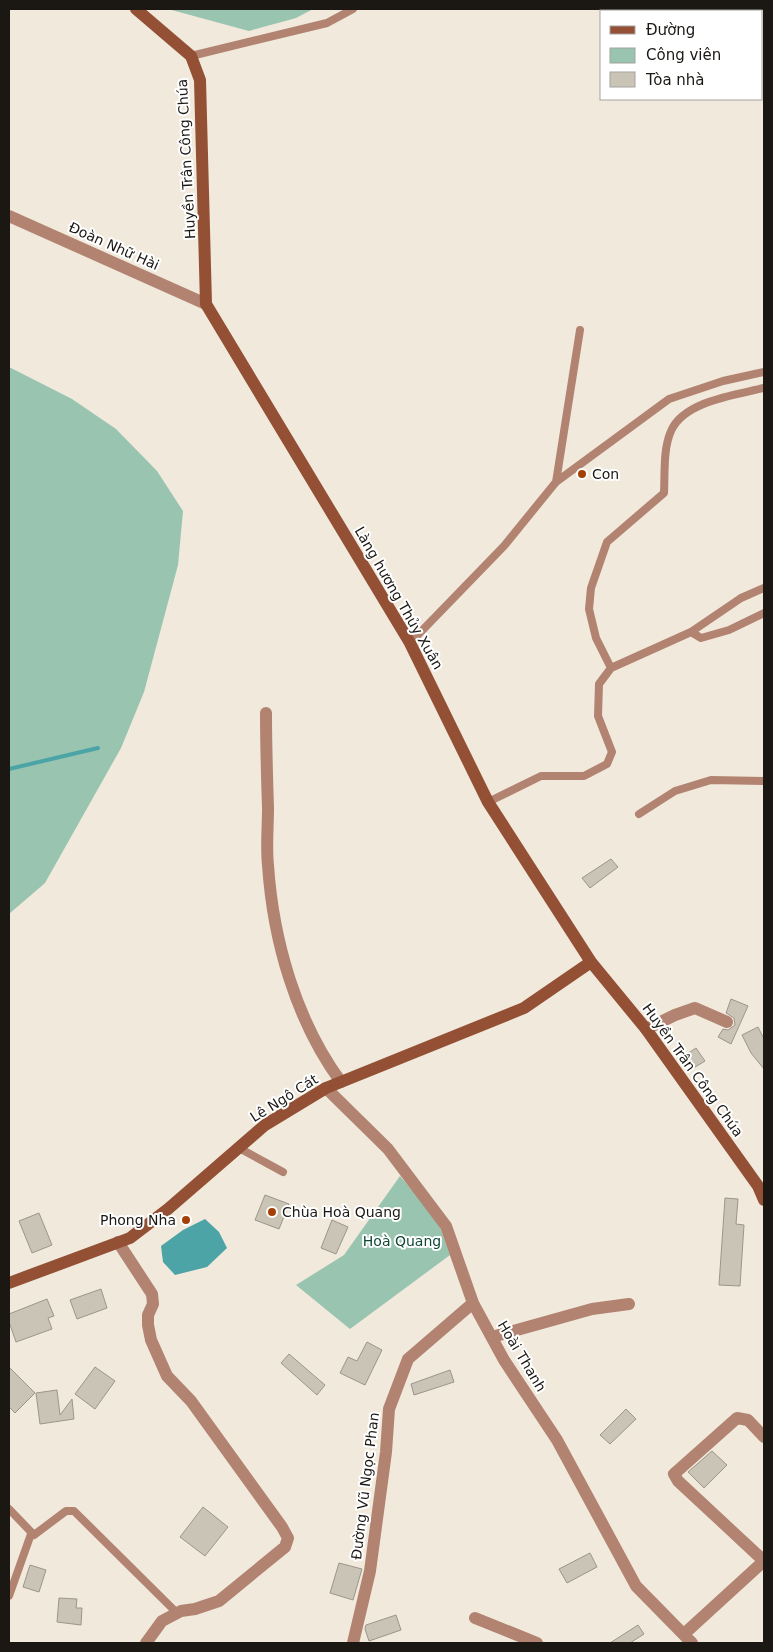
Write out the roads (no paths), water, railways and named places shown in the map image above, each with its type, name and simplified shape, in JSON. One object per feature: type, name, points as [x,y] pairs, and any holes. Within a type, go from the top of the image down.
[{"type":"street","name":"Huyền Trân Công Chúa","points":[[136,9],[191,56],[200,80],[206,304]]},
{"type":"street","name":"Đoàn Nhữ Hài","points":[[9,216],[206,304]]},
{"type":"street","name":"Làng hương Thủy Xuân","points":[[206,304],[410,644],[488,802],[591,962]]},
{"type":"street","points":[[266,713],[268,865],[278,935],[289,975],[313,1037],[325,1060],[341,1082]]},
{"type":"street","name":"Huyền Trân Công Chúa","points":[[591,962],[646,1029],[761,1184],[764,1200]]},
{"type":"street","name":"Lê Ngô Cát","points":[[9,1283],[130,1238],[168,1209],[265,1125],[326,1088],[524,1008],[591,962]]},
{"type":"street","points":[[646,1029],[675,1015],[696,1008],[727,1022]]},
{"type":"street","name":"Hoài Thanh","points":[[326,1088],[388,1149],[446,1226],[473,1303],[556,1440],[636,1586],[688,1639]]},
{"type":"street","points":[[118,1242],[152,1294],[153,1304],[148,1315],[148,1325],[151,1340],[167,1376],[191,1401],[288,1538],[285,1548],[219,1601],[177,1613],[162,1621],[146,1643]]},
{"type":"street","name":"Đường Vũ Ngọc Phan","points":[[353,1643],[370,1571],[386,1452],[389,1408],[408,1359],[473,1303]]},
{"type":"street","points":[[492,1337],[592,1309],[629,1304]]},
{"type":"street","points":[[688,1639],[764,1561],[678,1481],[674,1474],[737,1418],[748,1420],[764,1437]]},
{"type":"street","points":[[475,1618],[537,1643]]},
{"type":"lane","points":[[191,56],[327,23],[352,9]]},
{"type":"lane","points":[[556,482],[580,330]]},
{"type":"lane","points":[[410,644],[504,546],[556,482],[669,400],[723,381],[764,372]]},
{"type":"lane","points":[[611,668],[596,638],[589,610],[591,588],[608,542],[664,493],[666,449],[671,430],[685,415],[710,400],[764,388]]},
{"type":"lane","points":[[488,802],[541,776],[584,776],[607,764],[612,752],[598,716],[598,684],[611,668],[691,632],[741,598],[764,588]]},
{"type":"lane","points":[[691,632],[701,638],[728,630],[764,613]]},
{"type":"lane","points":[[639,814],[675,791],[711,780],[764,781]]},
{"type":"lane","points":[[239,1148],[282,1172]]},
{"type":"lane","points":[[9,1509],[31,1534]]},
{"type":"lane","points":[[31,1534],[38,1533],[66,1510],[74,1511],[177,1613]]},
{"type":"lane","points":[[9,1596],[31,1534]]},
{"type":"water","points":[[205,1219],[219,1232],[227,1248],[207,1267],[175,1275],[163,1262],[161,1246],[183,1230]]},
{"type":"waterway","points":[[9,769],[98,748]]},
{"type":"place","name":"Con","points":[[582,474]]},
{"type":"place","name":"Chùa Hoà Quang","points":[[272,1212]]},
{"type":"place","name":"Phong Nha","points":[[186,1220]]},
{"type":"park label","name":"Hoà Quang","points":[[402,1241]]}]
